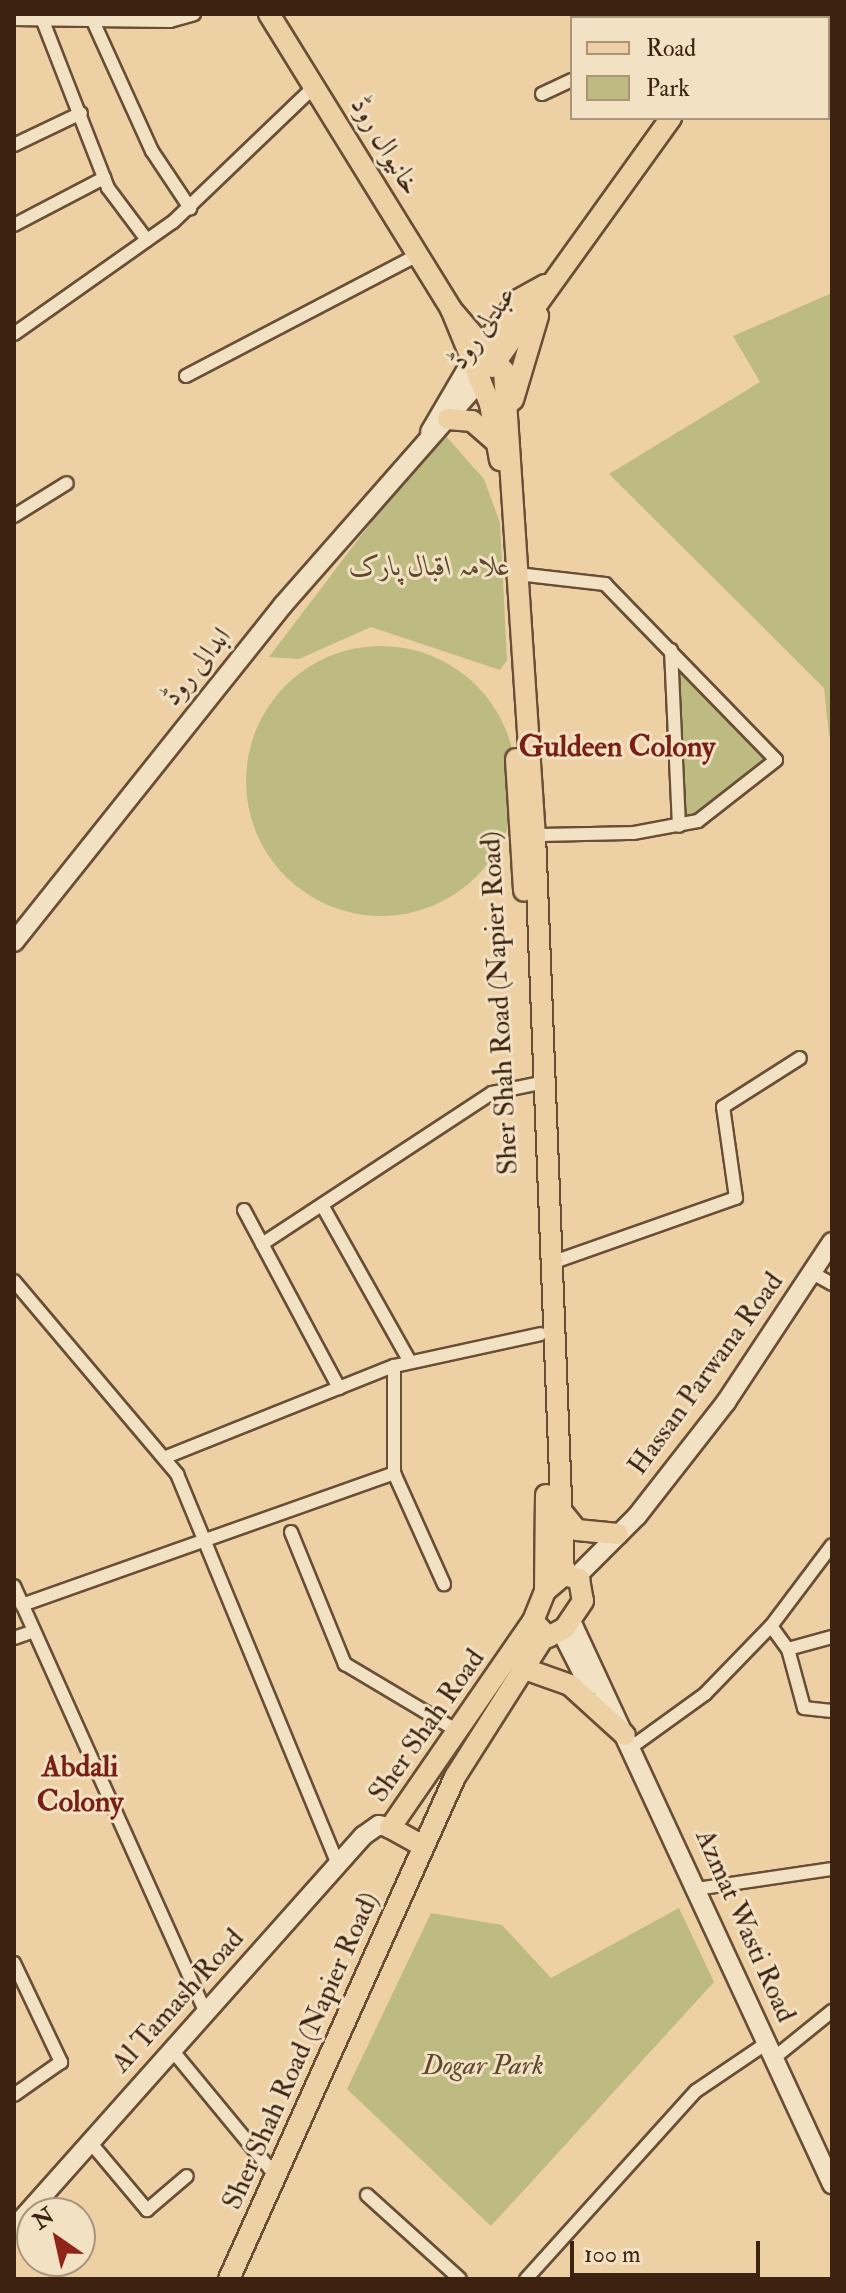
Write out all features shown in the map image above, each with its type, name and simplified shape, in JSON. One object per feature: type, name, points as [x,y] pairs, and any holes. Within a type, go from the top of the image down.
[{"type":"main road","name":"خانیوال روڈ","points":[[269,14],[316,85],[451,309],[476,371]]},
{"type":"main road","points":[[507,478],[510,410],[545,285],[660,122]]},
{"type":"main road","name":"عبدلی روڈ","points":[[430,432],[545,285]]},
{"type":"main road","name":"خانیوال روڈ","points":[[451,309],[492,352]]},
{"type":"main road","points":[[492,352],[510,410]]},
{"type":"main road","points":[[476,371],[507,478]]},
{"type":"main road","name":"عبدلی روڈ","points":[[430,432],[448,419],[476,371]]},
{"type":"main road","points":[[448,419],[472,421],[497,443]]},
{"type":"main road","name":"ابدالی روڈ","points":[[14,942],[430,432]]},
{"type":"main road","name":"Sher Shah Road (Napier Road)","points":[[507,478],[517,574],[541,1334],[552,1505]]},
{"type":"main road","name":"Sher Shah Road (Napier Road)","points":[[507,478],[524,767],[535,835],[551,1263],[552,1505]]},
{"type":"main road","name":"Hassan Parwana Road","points":[[574,1579],[618,1534],[726,1402],[814,1274],[832,1242]]},
{"type":"main road","points":[[552,1505],[577,1530],[618,1534]]},
{"type":"main road","points":[[552,1505],[583,1601],[553,1627],[545,1591],[552,1505]]},
{"type":"main road","points":[[545,1591],[574,1579]]},
{"type":"main road","name":"Sher Shah Road","points":[[553,1627],[522,1668],[465,1758],[423,1846],[390,1828],[459,1732],[553,1627]]},
{"type":"main road","name":"Azmat Wasti Road","points":[[553,1627],[601,1694],[629,1741],[832,2184]]},
{"type":"main road","points":[[522,1668],[570,1685],[629,1741]]},
{"type":"main road","name":"Al Tamash Road","points":[[14,2228],[372,1828],[390,1828]]},
{"type":"main road","name":"Sher Shah Road (Napier Road)","points":[[229,2279],[423,1846]]},
{"type":"street","points":[[14,19],[26,14],[93,21],[194,14]]},
{"type":"street","points":[[41,16],[104,178],[147,240]]},
{"type":"street","points":[[93,21],[152,151],[190,208]]},
{"type":"street","points":[[542,94],[570,81]]},
{"type":"street","points":[[14,334],[190,208],[252,139],[316,85]]},
{"type":"street","points":[[14,145],[81,113]]},
{"type":"street","points":[[14,225],[104,178]]},
{"type":"street","points":[[186,376],[417,255]]},
{"type":"street","points":[[14,516],[67,483]]},
{"type":"street","points":[[517,574],[598,579],[776,760],[747,788],[679,826],[535,835]]},
{"type":"street","points":[[671,650],[679,826]]},
{"type":"street","points":[[551,1263],[736,1198],[723,1107],[800,1058]]},
{"type":"street","points":[[262,1244],[492,1093],[535,1084]]},
{"type":"street","points":[[322,1205],[410,1362]]},
{"type":"street","points":[[244,1210],[339,1388]]},
{"type":"street","points":[[814,1274],[832,1284]]},
{"type":"street","points":[[14,1281],[166,1457],[204,1540],[338,1865]]},
{"type":"street","points":[[166,1457],[394,1366],[541,1334]]},
{"type":"street","points":[[394,1366],[394,1473],[444,1584]]},
{"type":"street","points":[[22,1605],[394,1473]]},
{"type":"street","points":[[291,1532],[345,1664],[459,1732]]},
{"type":"street","points":[[629,1741],[705,1694],[771,1626],[832,1545]]},
{"type":"street","points":[[14,1586],[206,2013]]},
{"type":"street","points":[[771,1626],[788,1649],[797,1698],[813,1713],[832,1711]]},
{"type":"street","points":[[14,1638],[34,1631]]},
{"type":"street","points":[[788,1649],[831,1636]]},
{"type":"street","points":[[696,1889],[832,1869]]},
{"type":"street","points":[[14,1963],[61,2062],[14,2095]]},
{"type":"street","points":[[526,2279],[696,2091],[832,2011]]},
{"type":"street","points":[[172,2050],[276,2176]]},
{"type":"street","points":[[90,2142],[147,2210],[187,2176]]},
{"type":"street","points":[[367,2195],[451,2276]]},
{"type":"green space","points":[[832,293],[832,735],[829,736],[824,688],[609,474],[760,382],[733,336]]},
{"type":"green space","name":"علامہ اقبال پارک","points":[[445,435],[484,479],[500,523],[507,660],[500,670],[371,627],[299,659],[269,657],[429,446]]},
{"type":"green space","points":[[368,646],[394,646],[433,656],[456,668],[477,685],[494,706],[506,729],[514,755],[514,807],[506,833],[494,856],[477,877],[456,894],[420,911],[394,916],[368,916],[342,911],[317,900],[295,886],[276,867],[251,820],[246,794],[246,768],[251,742],[262,717],[276,695],[295,676],[342,651]]},
{"type":"green space","points":[[671,650],[771,750],[772,769],[679,826]]},
{"type":"green space","name":"Dogar Park","points":[[679,1908],[714,1982],[491,2226],[347,2089],[431,1913],[502,1925],[551,1978]]},
{"type":"district","name":"Guldeen Colony","points":[[617,747]]},
{"type":"district","name":"Abdali Colony","points":[[80,1784]]}]
